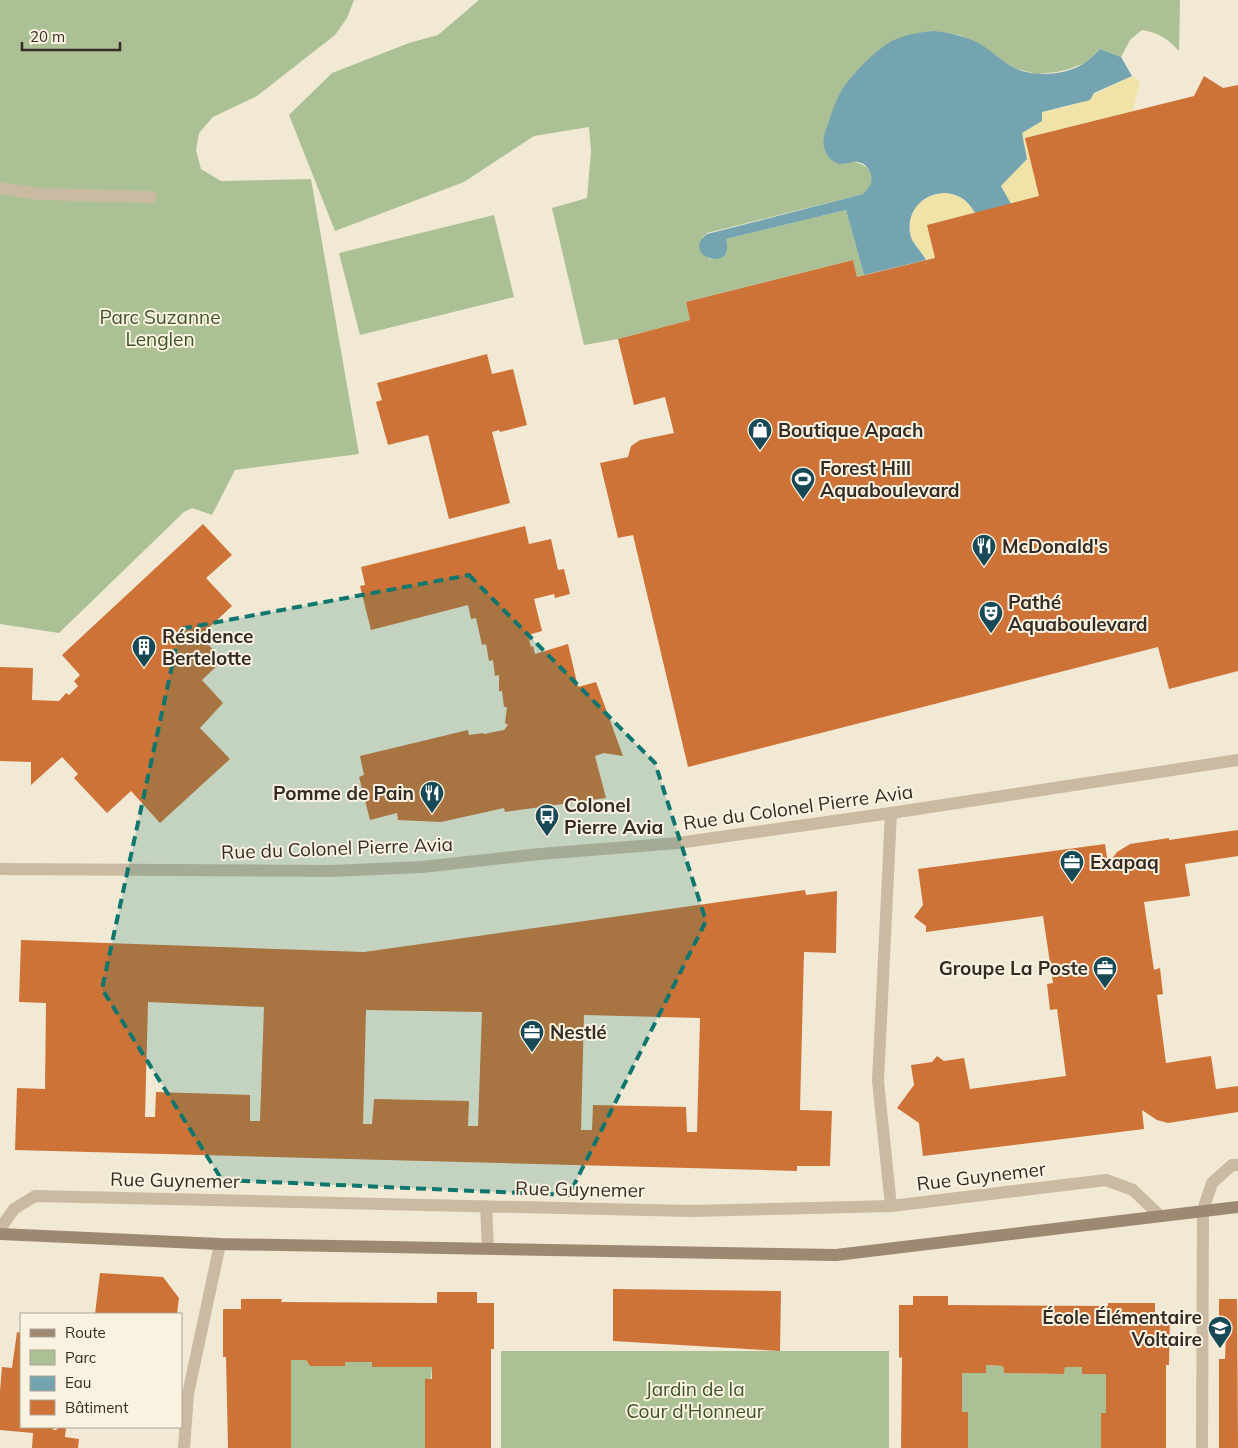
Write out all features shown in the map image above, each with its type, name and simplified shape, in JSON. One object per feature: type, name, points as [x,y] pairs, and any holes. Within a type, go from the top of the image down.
[{"type":"main road","points":[[0,1234],[220,1244],[836,1254],[1238,1207]]},
{"type":"street","points":[[0,188],[40,194],[151,197]]},
{"type":"street","name":"Rue du Colonel Pierre Avia","points":[[0,870],[330,871],[422,867],[540,854],[678,843],[891,813],[1238,760]]},
{"type":"street","points":[[891,813],[878,1081],[891,1206]]},
{"type":"street","points":[[1202,1448],[1203,1210],[1212,1183],[1232,1166],[1238,1165]]},
{"type":"street","name":"Rue Guynemer","points":[[0,1229],[14,1210],[35,1196],[690,1210],[891,1206],[1106,1180],[1133,1190],[1159,1216]]},
{"type":"street","points":[[486,1206],[488,1248]]},
{"type":"street","points":[[184,1448],[188,1394],[220,1244]]},
{"type":"highlighted area","points":[[469,575],[655,763],[706,921],[569,1195],[222,1180],[102,989],[180,629]]},
{"type":"green space","name":"Parc Suzanne Lenglen","points":[[0,0],[354,0],[347,18],[335,35],[257,96],[213,117],[199,133],[196,150],[201,169],[221,181],[311,179],[359,454],[235,470],[212,515],[192,508],[184,512],[59,633],[0,624]]},
{"type":"green space","points":[[479,0],[1180,0],[1179,51],[1162,37],[1142,30],[1130,40],[1121,57],[1100,49],[1085,63],[1057,72],[1037,74],[1017,69],[1002,61],[980,44],[960,35],[935,31],[852,77],[840,93],[835,104],[850,162],[863,165],[872,175],[871,184],[863,194],[707,233],[703,237],[709,259],[718,259],[724,255],[727,244],[726,239],[846,210],[864,275],[857,277],[853,260],[686,302],[690,320],[618,339],[584,345],[552,208],[587,198],[591,151],[589,127],[534,136],[464,182],[335,231],[289,115],[332,73],[409,43],[438,35]]},
{"type":"green space","points":[[494,215],[514,297],[360,335],[339,253]]},
{"type":"green space","name":"Jardin de la Cour d'Honneur","points":[[501,1351],[889,1351],[889,1448],[501,1448]]},
{"type":"green space","points":[[291,1360],[306,1360],[310,1366],[345,1366],[345,1362],[372,1362],[372,1367],[432,1367],[425,1448],[291,1448]]},
{"type":"green space","points":[[986,1365],[1003,1366],[1004,1373],[1064,1374],[1065,1367],[1082,1367],[1083,1374],[1106,1374],[1106,1413],[1101,1413],[1101,1448],[968,1448],[968,1413],[962,1412],[962,1373]]},
{"type":"sand","points":[[1132,76],[1140,81],[1133,111],[1025,138],[1039,196],[1011,204],[1000,187],[1027,159],[1022,133],[1042,121],[1042,112],[1070,106]]},
{"type":"sand","points":[[949,192],[964,200],[975,213],[927,225],[935,258],[926,260],[912,239],[911,218],[918,205],[924,200],[940,193]]},
{"type":"water","points":[[935,31],[958,35],[975,41],[1010,66],[1023,71],[1051,74],[1070,70],[1086,62],[1100,49],[1121,57],[1132,76],[1094,93],[1090,100],[1042,112],[1042,121],[1022,133],[1027,159],[1001,186],[1011,204],[975,213],[966,201],[955,195],[943,193],[931,195],[921,202],[914,211],[910,223],[911,237],[926,260],[864,275],[846,210],[726,239],[727,250],[723,256],[717,259],[703,255],[700,249],[700,242],[707,234],[863,194],[869,187],[872,178],[867,167],[858,162],[836,163],[828,156],[824,147],[825,134],[840,93],[857,71],[887,44],[909,35]]},
{"type":"building","points":[[1204,76],[1223,88],[1238,85],[1238,671],[1169,689],[1158,647],[688,767],[633,535],[618,538],[600,463],[628,457],[631,446],[640,440],[674,433],[665,397],[634,405],[618,339],[690,320],[686,302],[853,260],[857,277],[935,258],[927,225],[1039,196],[1025,138],[1194,96]]},
{"type":"building","points":[[487,354],[492,374],[513,369],[527,425],[500,432],[499,430],[492,432],[510,503],[449,519],[428,435],[388,445],[376,402],[382,400],[377,383]]},
{"type":"building","name":"Résidence Bertelotte","points":[[203,524],[232,555],[206,578],[232,606],[200,636],[223,660],[202,680],[223,703],[200,728],[230,759],[160,823],[131,791],[107,813],[74,778],[78,774],[62,757],[31,785],[31,762],[0,761],[0,667],[33,668],[32,700],[59,701],[66,693],[69,695],[78,686],[74,681],[80,675],[62,655]]},
{"type":"building","points":[[525,526],[529,544],[551,539],[558,570],[564,569],[570,594],[555,598],[554,594],[534,599],[542,631],[528,635],[531,647],[533,646],[535,654],[568,644],[578,687],[596,682],[623,756],[604,753],[595,756],[606,798],[505,812],[504,808],[441,822],[398,820],[397,813],[370,820],[359,777],[364,775],[360,756],[468,730],[469,735],[504,730],[508,725],[505,723],[507,707],[504,707],[502,691],[499,691],[499,675],[495,676],[493,660],[489,661],[486,644],[482,645],[476,618],[471,619],[468,605],[371,630],[360,586],[365,585],[361,567]]},
{"type":"building","name":"Groupe La Poste","points":[[1238,830],[1238,856],[1185,864],[1190,896],[1144,902],[1154,970],[1160,968],[1163,994],[1157,995],[1166,1063],[1211,1056],[1216,1089],[1238,1086],[1238,1112],[1168,1123],[1157,1120],[1142,1110],[1144,1129],[923,1156],[919,1123],[897,1108],[914,1085],[911,1065],[932,1062],[937,1056],[944,1061],[964,1058],[970,1089],[1066,1076],[1057,1009],[1050,1010],[1047,984],[1053,983],[1043,916],[926,932],[926,926],[914,917],[923,905],[918,869],[1105,844],[1108,864],[1117,852],[1130,844]]},
{"type":"building","name":"Nestlé","points":[[805,890],[806,895],[837,891],[836,953],[804,952],[800,1110],[832,1111],[830,1166],[797,1166],[797,1171],[15,1150],[17,1088],[45,1089],[46,1003],[19,1002],[21,940],[364,952]],"holes":[[[148,1002],[264,1007],[260,1121],[250,1121],[250,1095],[156,1092],[155,1117],[145,1117]],[[366,1010],[482,1012],[478,1126],[468,1126],[469,1101],[374,1099],[372,1124],[363,1124]],[[584,1015],[700,1018],[697,1132],[687,1132],[686,1107],[593,1105],[592,1130],[581,1130]]]},
{"type":"building","points":[[100,1273],[163,1277],[179,1298],[177,1313],[95,1313]]},
{"type":"building","points":[[613,1289],[781,1291],[780,1351],[613,1341]]},
{"type":"building","points":[[437,1292],[477,1292],[477,1303],[494,1303],[494,1349],[491,1349],[491,1448],[425,1448],[425,1379],[432,1379],[432,1367],[372,1367],[372,1362],[345,1362],[345,1366],[310,1366],[306,1360],[291,1360],[291,1448],[228,1448],[226,1357],[223,1357],[223,1309],[241,1309],[241,1299],[282,1299],[281,1302],[437,1303]]},
{"type":"building","points":[[913,1296],[948,1296],[948,1305],[1108,1306],[1108,1303],[1155,1303],[1155,1314],[1170,1313],[1169,1365],[1166,1365],[1166,1448],[1101,1448],[1101,1413],[1106,1413],[1106,1374],[1082,1374],[1082,1367],[1065,1367],[1064,1374],[1004,1373],[1003,1366],[986,1365],[986,1373],[962,1373],[962,1412],[968,1412],[968,1448],[901,1448],[902,1357],[899,1358],[899,1305],[913,1305]]},
{"type":"building","points":[[1219,1299],[1237,1299],[1238,1448],[1219,1448],[1219,1359],[1225,1359],[1226,1335],[1219,1335]]},
{"type":"building","points":[[17,1332],[20,1333],[20,1428],[54,1428],[53,1430],[56,1430],[58,1428],[66,1428],[65,1437],[79,1439],[78,1448],[32,1448],[33,1433],[0,1430],[2,1367],[12,1368]]},
{"type":"place","name":"Boutique Apach","points":[[760,451]]},
{"type":"place","name":"Forest Hill Aquaboulevard","points":[[803,500]]},
{"type":"place","name":"McDonald's","points":[[984,567]]},
{"type":"place","name":"Pathé Aquaboulevard","points":[[991,634]]},
{"type":"place","name":"Résidence Bertelotte","points":[[144,668]]},
{"type":"place","name":"Pomme de Pain","points":[[432,814]]},
{"type":"place","name":"Colonel Pierre Avia","points":[[547,837]]},
{"type":"place","name":"Exapaq","points":[[1072,883]]},
{"type":"place","name":"Groupe La Poste","points":[[1105,989]]},
{"type":"place","name":"Nestlé","points":[[532,1053]]},
{"type":"place","name":"École Élémentaire Voltaire","points":[[1220,1349]]}]
